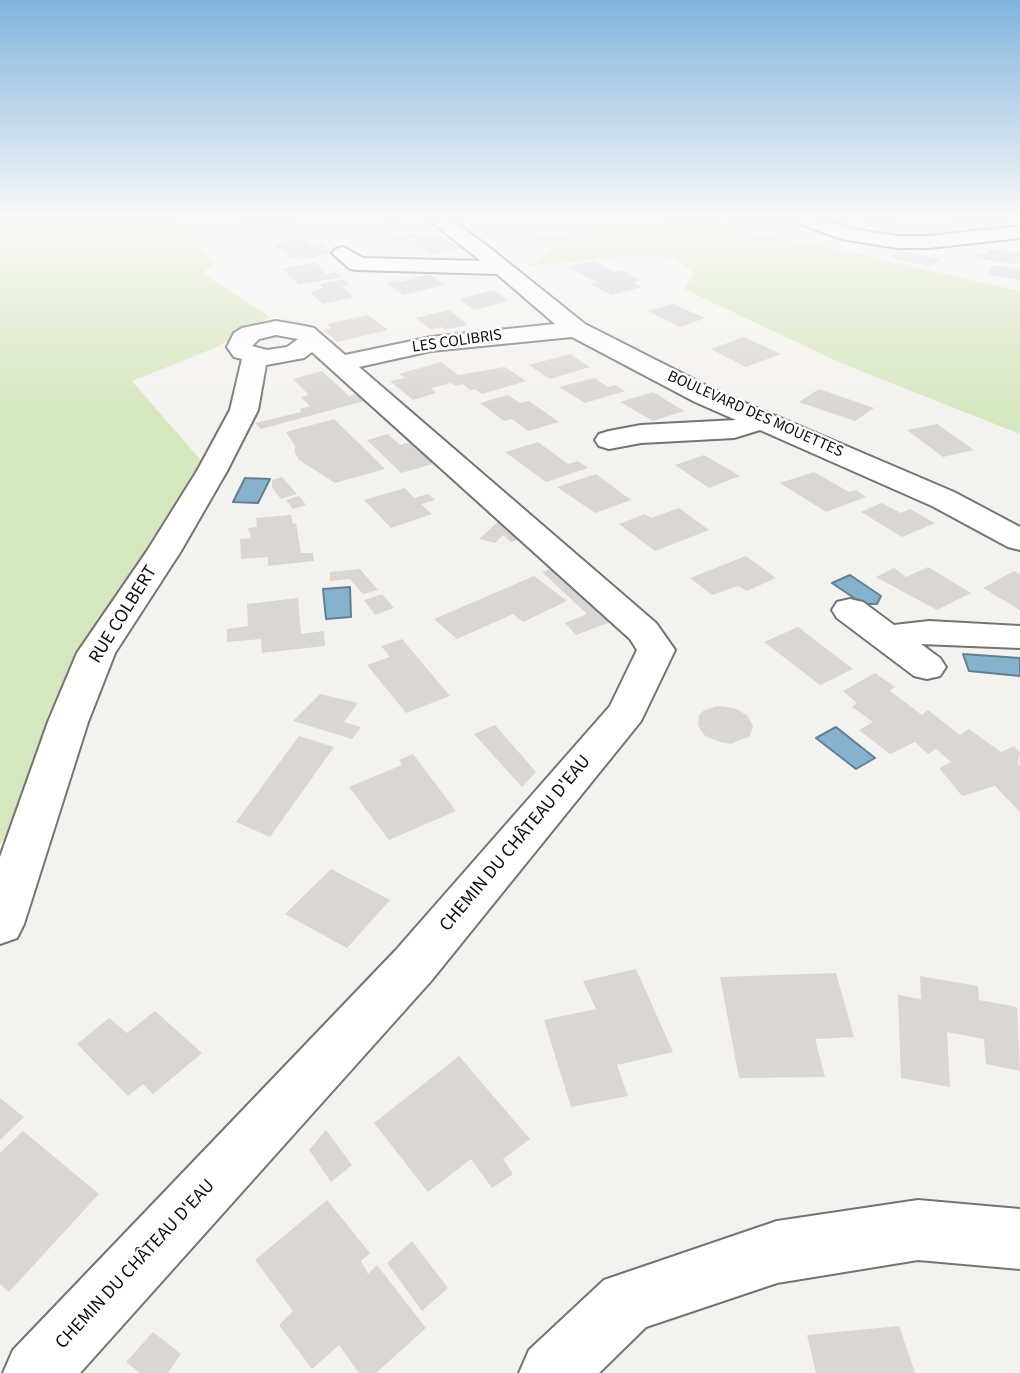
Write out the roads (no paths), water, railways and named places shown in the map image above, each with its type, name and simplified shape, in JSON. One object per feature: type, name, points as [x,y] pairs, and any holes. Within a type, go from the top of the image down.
[{"type":"street","name":"BOULEVARD DES MOUETTES","points":[[518,282],[576,329],[705,397],[943,499],[1020,540]]},
{"type":"street","name":"LES COLIBRIS","points":[[340,364],[431,344],[576,329]]},
{"type":"street","name":"CHEMIN DU CHÂTEAU D'EAU","points":[[36,1373],[413,966],[626,712],[656,650],[643,631],[305,332]]},
{"type":"street","name":"RUE COLBERT","points":[[0,923],[68,722],[96,653],[164,551],[212,471],[244,410],[255,356],[267,358],[295,353],[310,342],[310,337],[305,332]]},
{"type":"street","points":[[635,459],[599,433],[641,435],[734,430],[761,420]]},
{"type":"street","points":[[850,610],[927,667]]},
{"type":"street","points":[[886,637],[929,632],[1020,637]]},
{"type":"street","points":[[552,1373],[626,1302],[777,1252],[918,1230],[1020,1240]]},
{"type":"water","points":[[245,478],[270,479],[258,503],[233,502]]},
{"type":"water","points":[[850,575],[881,596],[877,604],[863,604],[832,583]]},
{"type":"water","points":[[350,587],[351,617],[326,619],[323,589]]},
{"type":"water","points":[[963,654],[1020,658],[1020,676],[969,671]]},
{"type":"water","points":[[836,727],[875,758],[856,769],[816,738]]}]
